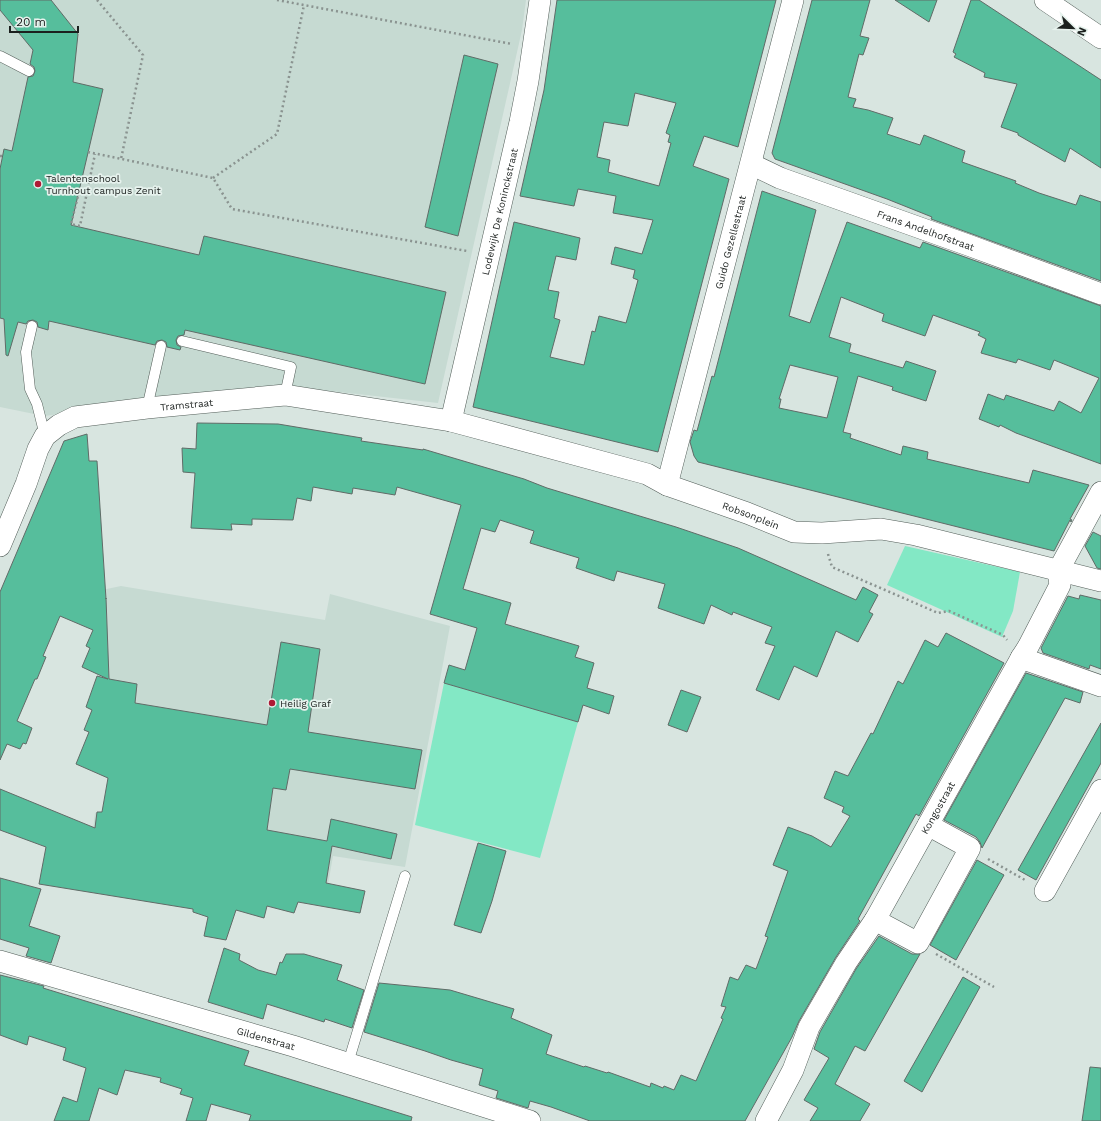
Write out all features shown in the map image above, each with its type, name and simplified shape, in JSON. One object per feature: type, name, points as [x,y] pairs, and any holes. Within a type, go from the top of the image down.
[{"type":"street","name":"Lodewijk De Koninckstraat","points":[[451,421],[520,122],[534,47],[540,0]]},
{"type":"street","name":"Guido Gezellestraat","points":[[667,485],[794,0]]},
{"type":"street","points":[[1045,0],[1101,38]]},
{"type":"street","name":"Frans Andelhofstraat","points":[[751,164],[780,178],[1101,294]]},
{"type":"street","name":"Tramstraat","points":[[0,546],[26,484],[38,449],[46,436],[59,425],[76,417],[147,408],[286,395],[451,421]]},
{"type":"street","name":"Robsonplein","points":[[451,421],[647,474],[667,485],[747,513],[794,532],[822,533],[881,529],[916,535],[1101,582]]},
{"type":"street","name":"Kongostraat","points":[[766,1121],[793,1070],[809,1027],[846,963],[875,920],[1028,647],[1060,585],[1058,571],[1101,492]]},
{"type":"street","points":[[1021,658],[1101,686]]},
{"type":"street","points":[[1045,891],[1101,790]]},
{"type":"street","points":[[875,920],[918,944],[970,848],[928,825]]},
{"type":"street","name":"Gildenstraat","points":[[0,960],[348,1063],[530,1121]]},
{"type":"lane","points":[[0,56],[29,71]]},
{"type":"lane","points":[[32,326],[26,352],[30,389],[37,404],[46,436]]},
{"type":"lane","points":[[182,341],[291,367],[286,395]]},
{"type":"lane","points":[[147,408],[160,346]]},
{"type":"lane","points":[[348,1063],[405,876]]},
{"type":"path","points":[[97,0],[143,55],[121,159]]},
{"type":"path","points":[[277,0],[534,47]]},
{"type":"path","points":[[88,152],[213,178],[277,134],[304,5]]},
{"type":"path","points":[[78,192],[71,224],[80,226],[95,154]]},
{"type":"path","points":[[213,178],[232,209],[489,256]]},
{"type":"path","points":[[822,533],[832,567],[938,613],[949,611],[1003,635],[1021,658]]},
{"type":"path","points":[[970,848],[1045,891]]},
{"type":"path","points":[[918,944],[994,987]]},
{"type":"shaded area","name":"Talentenschool Turnhout campus Zenit","points":[[0,0],[526,0],[522,30],[438,403],[285,386],[44,416],[0,407]]},
{"type":"shaded area","name":"Heilig Graf","points":[[121,586],[325,620],[330,594],[450,626],[405,867],[333,856],[325,902],[90,857],[95,813],[112,810],[114,781],[102,590]]},
{"type":"green space","points":[[905,546],[1020,572],[1013,611],[1002,637],[887,585]]},
{"type":"green space","points":[[444,683],[578,722],[540,858],[415,825]]},
{"type":"building","points":[[0,0],[51,0],[78,34],[73,82],[103,89],[71,225],[199,255],[204,236],[446,292],[425,384],[185,330],[184,335],[178,336],[176,340],[177,345],[181,347],[180,350],[167,347],[166,342],[162,340],[157,341],[155,345],[49,321],[48,330],[38,327],[37,322],[33,320],[28,321],[26,324],[18,322],[8,356],[6,355],[4,319],[0,318],[0,169],[4,149],[12,151],[28,77],[33,76],[35,71],[34,67],[30,64],[33,50],[0,10]]},
{"type":"building","points":[[557,0],[776,0],[738,147],[704,136],[693,166],[729,179],[658,452],[473,407],[514,222],[580,238],[576,260],[556,256],[548,290],[559,292],[554,318],[560,320],[550,357],[584,365],[592,331],[595,332],[599,316],[626,323],[638,280],[633,278],[635,270],[611,264],[615,247],[642,254],[653,220],[613,213],[616,196],[578,189],[574,206],[520,196],[544,90]],"holes":[[[635,93],[676,103],[666,133],[670,135],[668,142],[671,143],[659,186],[608,172],[610,160],[597,157],[604,122],[628,126]]]},
{"type":"building","points":[[812,0],[870,0],[860,36],[869,38],[863,55],[859,54],[848,97],[856,99],[853,107],[893,118],[887,134],[920,145],[924,135],[965,151],[962,162],[1016,181],[1015,183],[1039,193],[1076,205],[1080,195],[1101,202],[1101,281],[931,219],[932,217],[887,199],[775,159],[772,153]]},
{"type":"building","points":[[895,0],[937,0],[929,22]]},
{"type":"building","points":[[971,0],[979,0],[1101,80],[1101,168],[1070,148],[1065,162],[1018,135],[1018,133],[1001,127],[1017,84],[984,77],[985,73],[954,57],[956,54],[953,52]]},
{"type":"building","points":[[464,55],[498,64],[458,236],[425,227]]},
{"type":"building","points":[[762,191],[816,210],[789,316],[810,323],[847,222],[920,248],[923,242],[1101,306],[1101,464],[1016,433],[1000,425],[999,427],[979,419],[988,394],[1004,400],[1006,395],[1054,411],[1059,401],[1081,413],[1099,378],[1054,360],[1050,370],[1018,359],[1016,363],[981,353],[986,339],[978,335],[980,332],[933,315],[925,336],[882,321],[884,314],[841,297],[829,337],[851,344],[849,352],[903,368],[906,361],[936,371],[926,401],[892,390],[893,387],[858,376],[843,432],[851,434],[850,438],[901,455],[903,446],[928,452],[927,459],[1029,483],[1033,470],[1089,485],[1070,519],[1072,520],[1071,522],[1070,520],[1054,551],[698,462],[694,456],[690,442],[694,430],[697,431],[712,376],[714,377]],"holes":[[[790,365],[838,377],[827,418],[779,408],[781,399],[779,399]]]},
{"type":"building","points":[[197,423],[278,424],[362,438],[361,441],[423,449],[524,479],[547,488],[676,527],[738,548],[856,600],[863,587],[878,595],[869,612],[873,614],[858,642],[836,631],[817,677],[794,666],[779,700],[756,690],[775,646],[765,643],[772,627],[733,612],[732,615],[711,605],[704,624],[658,608],[665,584],[617,571],[614,581],[576,568],[579,558],[530,543],[534,531],[500,520],[495,532],[481,528],[463,589],[511,603],[505,624],[579,646],[575,657],[594,663],[587,688],[614,696],[609,714],[583,705],[578,722],[444,683],[449,665],[465,670],[477,628],[430,614],[461,505],[397,487],[395,495],[353,488],[352,494],[313,487],[311,501],[297,498],[293,520],[252,519],[252,525],[231,524],[232,530],[191,528],[195,473],[183,472],[182,448],[196,449]]},
{"type":"building","points":[[87,434],[89,461],[97,461],[106,598],[109,679],[137,684],[135,703],[267,725],[281,642],[320,649],[308,732],[422,750],[415,789],[290,769],[286,790],[273,788],[267,830],[327,841],[331,819],[397,834],[391,859],[332,846],[326,883],[365,891],[360,913],[298,902],[294,913],[267,906],[264,918],[236,910],[226,940],[204,936],[208,917],[193,912],[193,909],[39,884],[46,847],[0,830],[0,789],[95,828],[97,812],[102,812],[108,778],[76,764],[89,732],[84,730],[92,710],[86,707],[97,676],[108,679],[82,667],[90,648],[86,646],[93,630],[60,616],[43,656],[46,657],[37,679],[35,679],[17,721],[32,728],[26,744],[23,743],[20,749],[7,744],[0,760],[0,592],[64,441]]},
{"type":"building","points":[[1093,532],[1101,536],[1101,569],[1097,568],[1085,546]]},
{"type":"building","points":[[1080,595],[1101,600],[1101,669],[1090,665],[1089,669],[1043,653],[1041,648],[1068,596],[1079,599]]},
{"type":"building","points":[[946,633],[1004,663],[919,816],[916,814],[858,919],[860,921],[836,957],[799,1021],[792,1037],[745,1121],[590,1121],[530,1101],[528,1108],[496,1098],[498,1091],[479,1085],[483,1069],[364,1032],[379,983],[450,990],[514,1009],[511,1018],[552,1035],[546,1054],[584,1067],[608,1072],[650,1087],[651,1083],[663,1088],[664,1086],[674,1090],[681,1075],[696,1081],[723,1019],[721,1018],[726,1007],[721,1006],[730,977],[738,980],[746,965],[756,969],[768,937],[765,936],[788,871],[773,865],[788,827],[812,836],[831,847],[850,816],[842,812],[844,807],[824,798],[835,771],[848,776],[871,733],[873,734],[898,681],[903,684],[925,640],[938,647]]},
{"type":"building","points":[[1026,673],[1083,692],[1080,703],[1065,698],[982,848],[976,837],[944,820]]},
{"type":"building","points":[[681,690],[701,697],[687,732],[668,725]]},
{"type":"building","points":[[1101,723],[1101,763],[1036,880],[1018,870]]},
{"type":"building","points":[[478,843],[506,851],[481,933],[454,925]]},
{"type":"building","points":[[977,860],[1004,875],[956,960],[930,945]]},
{"type":"building","points":[[0,878],[41,889],[29,926],[60,936],[51,963],[26,956],[29,948],[0,939]]},
{"type":"building","points":[[879,936],[912,954],[920,954],[865,1051],[855,1046],[835,1084],[870,1104],[860,1121],[810,1121],[818,1108],[804,1100],[829,1058],[814,1049],[820,1032],[856,969]]},
{"type":"building","points":[[224,948],[240,954],[239,960],[258,970],[276,975],[280,962],[282,963],[286,954],[304,954],[342,965],[337,980],[364,990],[352,1028],[325,1019],[324,1022],[267,1004],[263,1019],[208,1002]]},
{"type":"building","points":[[0,975],[44,986],[43,988],[249,1051],[244,1065],[412,1117],[411,1121],[249,1121],[251,1115],[211,1104],[206,1121],[186,1121],[193,1098],[180,1094],[182,1089],[160,1082],[161,1078],[125,1070],[117,1095],[99,1088],[89,1121],[54,1121],[63,1097],[77,1102],[86,1068],[63,1060],[66,1048],[29,1036],[27,1045],[0,1035]]},
{"type":"building","points":[[963,977],[980,987],[922,1092],[904,1081]]},
{"type":"building","points":[[1090,1067],[1101,1068],[1101,1121],[1082,1121]]},
{"type":"place","name":"Talentenschool Turnhout campus Zenit","points":[[38,184]]},
{"type":"place","name":"Heilig Graf","points":[[272,703]]}]
